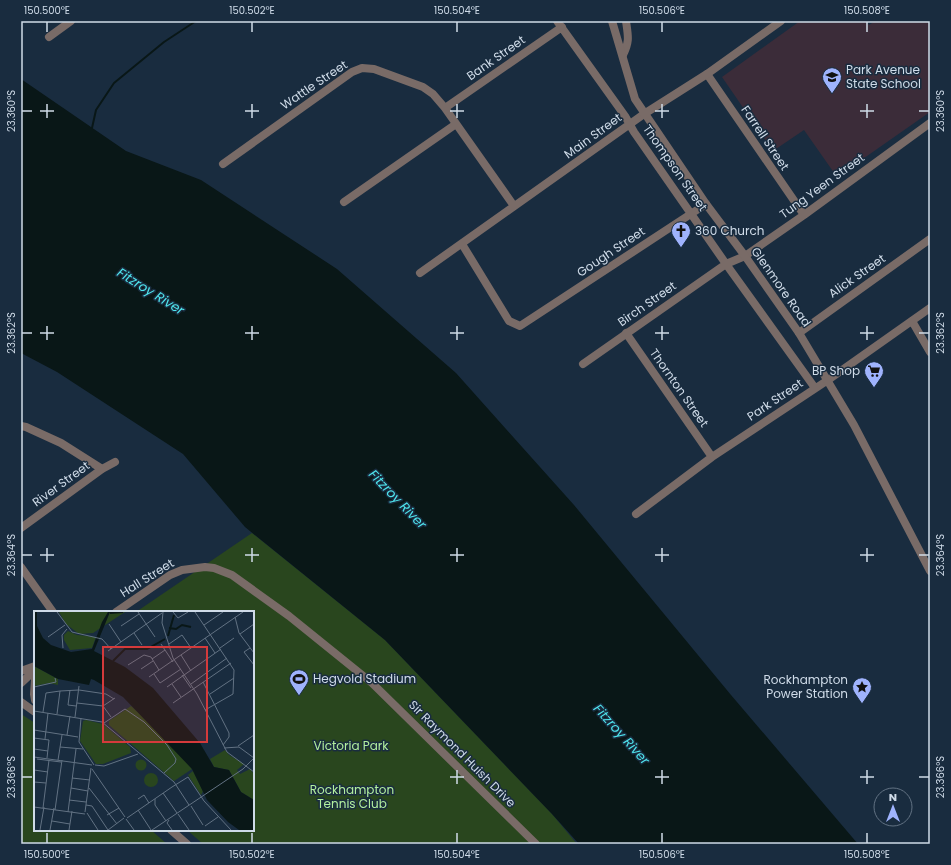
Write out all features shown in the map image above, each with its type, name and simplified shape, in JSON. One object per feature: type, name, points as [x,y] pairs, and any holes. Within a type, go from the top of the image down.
[{"type":"street","name":"Glenmore Road","points":[[612,21],[633,94],[644,114],[706,204],[799,332],[854,425],[930,571]]},
{"type":"street","points":[[623,56],[628,46],[629,39],[626,21]]},
{"type":"street","name":"Main Street","points":[[420,273],[644,114],[707,74],[781,21]]},
{"type":"street","points":[[49,37],[69,22]]},
{"type":"street","name":"Bank Street","points":[[444,108],[559,24]]},
{"type":"street","name":"Thompson Street","points":[[559,24],[814,388]]},
{"type":"street","name":"Wattle Street","points":[[223,164],[340,80],[352,72],[362,68],[374,69],[423,87],[433,94],[444,108]]},
{"type":"street","name":"Farrell Street","points":[[707,74],[804,215]]},
{"type":"street","points":[[444,108],[514,206]]},
{"type":"street","name":"Tung Yeen Street","points":[[726,264],[745,256],[930,123]]},
{"type":"street","points":[[344,202],[456,124]]},
{"type":"street","name":"Gough Street","points":[[462,244],[509,321],[520,326],[706,204]]},
{"type":"street","name":"Alick Street","points":[[799,332],[930,239]]},
{"type":"street","name":"Birch Street","points":[[582,364],[726,264]]},
{"type":"street","name":"Park Street","points":[[636,514],[712,457],[828,380],[930,308]]},
{"type":"street","points":[[912,321],[930,352]]},
{"type":"street","name":"Thornton Street","points":[[626,333],[712,457]]},
{"type":"street","points":[[21,426],[61,443],[102,469]]},
{"type":"street","name":"River Street","points":[[21,528],[102,469],[115,462]]},
{"type":"street","points":[[21,567],[52,611]]},
{"type":"street","name":"Hall Street","points":[[117,611],[175,572],[193,568]]},
{"type":"street","name":"Sir Raymond Huish Drive","points":[[193,568],[214,568],[232,575],[290,616],[366,678],[414,723],[536,844]]},
{"type":"street","points":[[21,670],[34,666]]},
{"type":"street","points":[[21,684],[34,671]]},
{"type":"street","points":[[21,702],[34,711]]},
{"type":"street","points":[[172,831],[187,844]]},
{"type":"shaded area","name":"Park Avenue State School","points":[[800,21],[866,21],[869,25],[875,21],[930,21],[930,112],[837,177],[804,130],[773,151],[722,77]]},
{"type":"green space","name":"Victoria Park","points":[[252,533],[385,640],[552,814],[577,844],[203,844],[188,831],[254,831],[254,611],[137,611]]},
{"type":"green space","points":[[21,714],[34,722],[34,831],[152,831],[167,844],[21,844]]},
{"type":"water","name":"Fitzroy River","points":[[21,79],[126,151],[201,180],[337,269],[456,373],[574,505],[731,695],[858,844],[579,844],[385,640],[245,527],[183,454],[57,372],[21,353]]},
{"type":"waterway","points":[[92,128],[96,110],[114,83],[164,42],[196,21]]},
{"type":"place","name":"Park Avenue State School","points":[[832,94]]},
{"type":"place","name":"360 Church","points":[[681,248]]},
{"type":"place","name":"BP Shop","points":[[874,388]]},
{"type":"place","name":"Hegvold Stadium","points":[[299,696]]},
{"type":"place","name":"Rockhampton Power Station","points":[[862,704]]},
{"type":"park label","name":"Rockhampton Tennis Club","points":[[352,797]]}]
